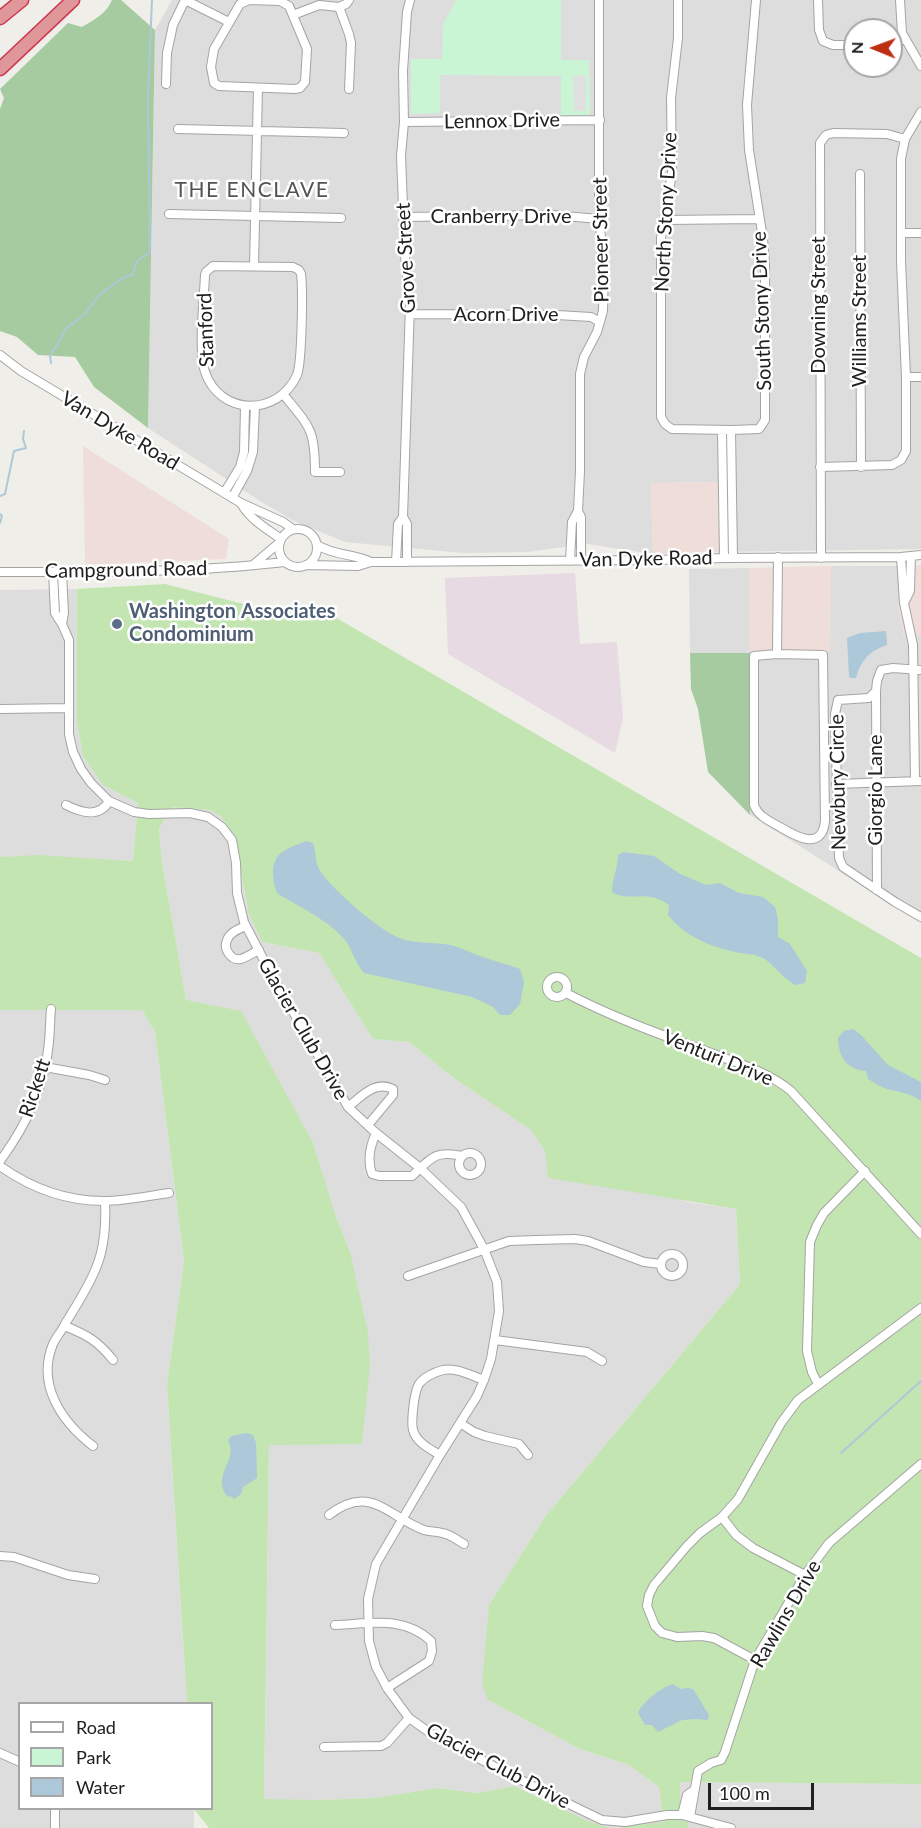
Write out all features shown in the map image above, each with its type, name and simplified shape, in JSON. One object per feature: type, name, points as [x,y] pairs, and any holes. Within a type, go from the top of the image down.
[{"type":"highway","points":[[0,18],[22,0]]},
{"type":"highway","points":[[0,69],[73,0]]},
{"type":"street","points":[[166,84],[167,53],[172,26],[185,0],[229,22]]},
{"type":"street","points":[[249,0],[285,2],[289,6],[307,50],[305,82],[300,88],[219,86],[214,82],[212,67],[214,49],[229,22],[241,3],[249,0]]},
{"type":"street","points":[[293,15],[319,5],[339,7],[349,0]]},
{"type":"street","name":"Grove Street","points":[[407,562],[407,524],[403,517],[410,314],[401,156],[404,122],[403,71],[407,12],[410,0]]},
{"type":"street","name":"Pioneer Street","points":[[570,561],[572,522],[578,511],[580,374],[584,357],[603,311],[604,264],[599,219],[599,0]]},
{"type":"street","name":"North Stony Drive","points":[[678,0],[678,38],[671,98],[672,173],[661,238],[661,417],[672,429],[726,430]]},
{"type":"street","name":"South Stony Drive","points":[[726,430],[759,429],[765,420],[765,264],[749,150],[747,105],[756,0]]},
{"type":"street","points":[[818,0],[819,30],[823,41],[829,44],[843,45]]},
{"type":"street","points":[[900,0],[901,26],[905,39],[921,66]]},
{"type":"street","points":[[339,7],[351,43],[349,89]]},
{"type":"street","points":[[228,495],[247,471],[253,452],[255,406],[269,403],[283,394],[297,375],[299,365],[302,277],[299,270],[292,267],[254,266],[258,88]]},
{"type":"street","points":[[820,467],[892,465],[904,456],[907,444],[901,159],[905,139],[921,112]]},
{"type":"street","name":"Lennox Drive","points":[[404,122],[600,120]]},
{"type":"street","points":[[178,129],[344,133]]},
{"type":"street","name":"Downing Street","points":[[821,558],[820,143],[826,135],[833,134],[887,134],[905,139]]},
{"type":"street","name":"Williams Street","points":[[860,174],[861,467]]},
{"type":"street","points":[[169,214],[341,218]]},
{"type":"street","name":"Cranberry Drive","points":[[403,216],[553,215],[599,219]]},
{"type":"street","points":[[664,220],[759,219]]},
{"type":"street","points":[[901,233],[921,233]]},
{"type":"street","name":"Stanford","points":[[254,266],[213,266],[206,272],[202,355],[206,375],[220,394],[245,406],[255,406]]},
{"type":"street","name":"Acorn Drive","points":[[410,314],[557,315],[591,317],[600,322]]},
{"type":"street","name":"Van Dyke Road","points":[[0,356],[21,371],[241,503],[294,529]]},
{"type":"street","points":[[906,377],[921,376]]},
{"type":"street","points":[[283,394],[309,426],[315,447],[315,472],[340,472]]},
{"type":"street","points":[[228,495],[244,452],[245,406]]},
{"type":"street","points":[[726,430],[728,558]]},
{"type":"street","name":"Van Dyke Road","points":[[241,503],[247,513],[280,540]]},
{"type":"street","name":"Pioneer Street","points":[[578,511],[581,517],[581,561]]},
{"type":"street","name":"Grove Street","points":[[396,562],[398,524],[403,517]]},
{"type":"street","points":[[252,566],[288,532],[294,529],[311,534],[317,545],[315,557],[306,566],[294,567],[285,562],[280,555],[280,540]]},
{"type":"street","name":"Van Dyke Road","points":[[317,545],[334,554],[358,556],[371,561],[396,562],[921,555]]},
{"type":"street","points":[[904,603],[910,591],[911,556]]},
{"type":"street","points":[[836,784],[918,781],[917,669],[904,603],[901,557]]},
{"type":"street","points":[[777,558],[777,654]]},
{"type":"street","name":"Van Dyke Road","points":[[306,566],[357,567],[371,561]]},
{"type":"street","name":"Campground Road","points":[[0,572],[252,566],[285,562]]},
{"type":"street","name":"Glacier Club Drive","points":[[58,572],[54,596],[55,613],[69,640],[69,734],[73,752],[81,769],[109,801],[134,812],[190,813],[208,817],[222,827],[232,840],[236,863],[237,893],[246,926],[348,1107],[420,1168],[461,1207],[484,1249],[496,1282],[499,1311],[491,1359],[484,1380],[477,1396],[376,1564],[368,1599],[369,1641],[376,1667],[387,1688],[409,1718],[436,1737],[602,1820],[625,1822],[667,1815],[686,1816],[731,1828]]},
{"type":"street","name":"Glacier Club Drive","points":[[58,572],[63,596],[62,624]]},
{"type":"street","points":[[54,596],[63,596]]},
{"type":"street","points":[[823,655],[823,699],[824,829],[822,834],[816,838],[807,839],[796,837],[779,827],[757,812],[754,805],[753,656],[823,655]]},
{"type":"street","points":[[876,691],[878,674],[881,670],[917,669]]},
{"type":"street","name":"Newbury Circle","points":[[876,691],[869,698],[838,700],[835,714],[839,858],[843,867],[921,917]]},
{"type":"street","name":"Giorgio Lane","points":[[876,691],[877,890]]},
{"type":"street","points":[[823,699],[838,700]]},
{"type":"street","points":[[0,709],[69,708]]},
{"type":"street","points":[[66,805],[78,811],[97,813],[105,808],[109,801]]},
{"type":"street","name":"Glacier Club Drive","points":[[246,926],[232,933],[226,941],[226,949],[230,956],[241,959],[259,950]]},
{"type":"street","name":"Venturi Drive","points":[[566,993],[610,1016],[756,1070],[782,1084],[791,1091],[921,1234]]},
{"type":"street","name":"Rickett","points":[[0,1161],[14,1142],[37,1096],[45,1067],[51,1009]]},
{"type":"street","points":[[45,1067],[105,1080]]},
{"type":"street","name":"Glacier Club Drive","points":[[348,1107],[370,1089],[378,1086],[393,1089],[393,1095],[368,1125]]},
{"type":"street","points":[[376,1133],[369,1153],[372,1174],[379,1176],[412,1176],[431,1158],[448,1153],[462,1156]]},
{"type":"street","points":[[0,1166],[32,1185],[56,1195],[77,1199],[105,1201],[169,1193]]},
{"type":"street","points":[[818,1384],[812,1372],[807,1351],[810,1242],[824,1213],[865,1171]]},
{"type":"street","points":[[93,1446],[77,1434],[61,1415],[51,1393],[48,1367],[53,1344],[97,1266],[103,1247],[106,1221],[105,1201]]},
{"type":"street","points":[[408,1276],[509,1241],[575,1239],[588,1241],[644,1262],[661,1264]]},
{"type":"street","points":[[755,1660],[714,1638],[676,1637],[662,1634],[655,1626],[647,1606],[654,1585],[687,1546],[722,1517],[738,1499],[789,1410],[798,1400],[921,1308]]},
{"type":"street","points":[[65,1326],[94,1340],[113,1360]]},
{"type":"street","points":[[495,1340],[587,1352],[602,1361]]},
{"type":"street","points":[[440,1455],[420,1442],[413,1430],[415,1396],[419,1384],[431,1374],[445,1369],[484,1380]]},
{"type":"street","points":[[460,1423],[474,1432],[519,1444],[528,1455]]},
{"type":"street","name":"Rawlins Drive","points":[[686,1816],[698,1771],[721,1760],[755,1660],[805,1575],[829,1543],[921,1464]]},
{"type":"street","points":[[329,1515],[342,1505],[358,1502],[375,1503],[425,1531],[444,1533],[464,1544]]},
{"type":"street","points":[[722,1517],[736,1536],[753,1548],[805,1575]]},
{"type":"street","points":[[0,1556],[14,1557],[68,1575],[95,1579]]},
{"type":"street","points":[[335,1625],[397,1623],[423,1634],[431,1641],[432,1651],[429,1661],[387,1688]]},
{"type":"street","points":[[324,1747],[381,1746],[387,1743],[409,1718]]},
{"type":"street","points":[[0,1753],[18,1760]]},
{"type":"street","points":[[55,1810],[56,1828]]},
{"type":"shaded area","points":[[172,0],[921,0],[921,549],[720,552],[718,482],[651,483],[653,554],[587,544],[527,552],[463,553],[345,542],[294,521],[148,428],[155,30]]},
{"type":"shaded area","points":[[586,75],[586,111],[574,111],[573,76]]},
{"type":"shaded area","points":[[83,446],[229,539],[226,559],[85,565]]},
{"type":"shaded area","points":[[718,482],[720,552],[653,554],[651,483]]},
{"type":"shaded area","points":[[921,565],[921,636],[904,636],[898,605],[898,566]]},
{"type":"shaded area","points":[[831,566],[898,566],[898,605],[904,636],[921,636],[921,923],[749,814],[750,653],[830,651]]},
{"type":"shaded area","points":[[831,566],[830,651],[750,653],[749,568]]},
{"type":"shaded area","points":[[749,568],[750,653],[690,653],[689,569]]},
{"type":"shaded area","points":[[575,573],[580,644],[617,642],[623,718],[615,753],[448,654],[445,578]]},
{"type":"shaded area","points":[[77,589],[77,723],[83,756],[103,785],[138,803],[133,861],[34,856],[0,857],[0,590]]},
{"type":"shaded area","points":[[172,807],[210,810],[222,817],[234,837],[249,914],[262,942],[319,953],[373,1039],[409,1042],[455,1079],[531,1130],[545,1151],[687,1202],[736,1209],[740,1284],[545,1517],[489,1605],[488,1700],[580,1749],[629,1765],[659,1787],[663,1823],[610,1828],[588,1821],[514,1786],[477,1793],[437,1788],[375,1798],[264,1800],[269,1444],[350,1252],[334,1211],[186,1000],[162,862],[159,829]]},
{"type":"shaded area","points":[[0,1010],[142,1010],[155,1032],[184,1261],[167,1384],[187,1702],[18,1702],[18,1810],[194,1810],[194,1828],[0,1828]]},
{"type":"shaded area","points":[[679,1782],[921,1784],[921,1828],[688,1828],[688,1822],[680,1821]]},
{"type":"green space","points":[[112,0],[121,0],[155,30],[148,428],[94,387],[75,357],[38,355],[17,337],[0,331],[0,109],[4,98],[0,89],[68,23],[82,27],[103,12]]},
{"type":"green space","points":[[456,0],[561,0],[561,60],[589,60],[590,115],[561,116],[561,76],[440,75],[440,113],[411,114],[411,59],[442,59],[443,24]]},
{"type":"green space","points":[[165,584],[275,612],[328,613],[921,958],[921,1784],[680,1782],[680,1820],[688,1822],[688,1828],[615,1828],[663,1822],[659,1787],[629,1765],[580,1749],[488,1700],[482,1684],[489,1605],[545,1517],[740,1284],[736,1209],[548,1178],[545,1151],[531,1130],[455,1079],[409,1042],[373,1039],[319,953],[262,942],[249,914],[234,837],[222,817],[210,810],[172,807],[159,829],[162,862],[186,1000],[241,1011],[313,1143],[334,1211],[350,1252],[368,1333],[370,1365],[362,1444],[269,1445],[264,1799],[375,1798],[437,1788],[477,1793],[514,1786],[588,1821],[610,1828],[209,1828],[195,1810],[213,1810],[213,1702],[187,1702],[167,1384],[184,1261],[155,1032],[142,1010],[0,1010],[0,857],[37,855],[133,861],[138,803],[103,785],[83,756],[77,723],[77,589]]},
{"type":"green space","points":[[690,653],[750,653],[750,815],[708,772],[698,709],[691,689]]},
{"type":"water","points":[[886,631],[887,645],[867,657],[860,666],[856,678],[849,677],[847,638],[860,633]]},
{"type":"water","points":[[306,841],[313,843],[319,869],[333,887],[390,934],[412,941],[454,946],[520,969],[524,982],[520,1004],[510,1015],[500,1015],[493,1007],[472,997],[364,973],[348,944],[339,933],[323,920],[277,892],[273,875],[275,861],[282,852]]},
{"type":"water","points":[[623,852],[654,856],[680,874],[706,885],[720,883],[739,893],[763,897],[775,907],[778,937],[790,944],[807,971],[805,983],[795,985],[760,957],[717,947],[690,935],[668,915],[669,905],[661,900],[646,896],[625,896],[612,892],[618,855]]},
{"type":"water","points":[[853,1029],[888,1065],[921,1082],[921,1101],[910,1095],[880,1086],[868,1079],[866,1071],[854,1068],[845,1061],[838,1045],[838,1038],[844,1031]]},
{"type":"water","points":[[246,1433],[253,1435],[256,1443],[257,1478],[243,1487],[241,1494],[234,1499],[231,1496],[228,1497],[222,1482],[230,1455],[228,1440],[231,1436]]},
{"type":"water","points":[[673,1684],[680,1689],[693,1689],[709,1715],[708,1720],[682,1720],[658,1732],[652,1725],[645,1725],[638,1713],[653,1696]]},
{"type":"waterway","points":[[51,363],[50,356],[66,328],[84,315],[100,294],[133,274],[137,261],[150,252],[148,98],[152,0]]},
{"type":"waterway","points":[[0,496],[5,494],[14,451],[26,448],[23,439],[24,431]]},
{"type":"waterway","points":[[0,514],[2,516],[0,523]]},
{"type":"waterway","points":[[841,1453],[921,1381]]},
{"type":"place","name":"Washington Associates Condominium","points":[[117,624]]},
{"type":"district","name":"THE ENCLAVE","points":[[252,190]]}]
